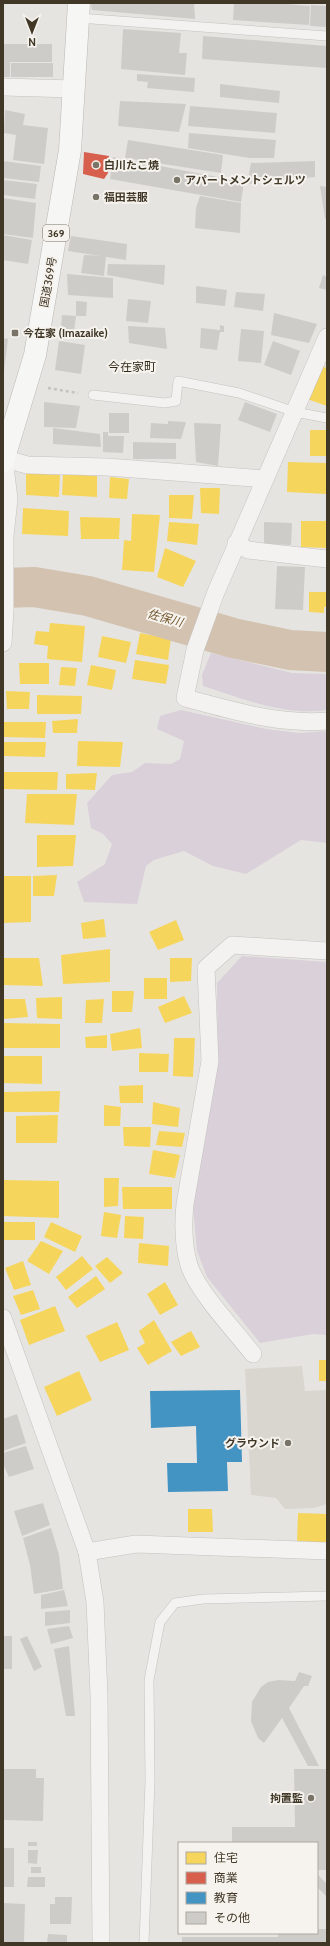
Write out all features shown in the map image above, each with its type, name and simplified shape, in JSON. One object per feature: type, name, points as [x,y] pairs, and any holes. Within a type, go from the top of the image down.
[{"type":"highway","name":"国道369号","points":[[3,459],[35,355],[70,150],[79,10]]},
{"type":"street","points":[[3,87],[74,89]]},
{"type":"street","points":[[327,337],[211,604],[195,650],[185,698],[261,718],[288,721],[327,721]]},
{"type":"street","points":[[3,643],[5,610],[5,547],[8,499],[3,459],[27,465],[107,467],[265,479]]},
{"type":"street","points":[[236,544],[248,550],[327,559]]},
{"type":"street","points":[[253,1354],[197,1282],[189,1266],[186,1253],[184,1222],[185,1204],[210,1061],[206,968],[232,945],[327,951]]},
{"type":"street","points":[[3,1318],[87,1552],[95,1602],[99,1695],[101,1943]]},
{"type":"street","points":[[87,1552],[136,1544],[327,1551]]},
{"type":"lane","points":[[79,10],[327,36]]},
{"type":"lane","points":[[93,395],[165,404],[176,401],[178,382],[239,393],[295,412],[327,418]]},
{"type":"lane","points":[[144,1943],[150,1780],[149,1680],[160,1622],[175,1603],[203,1599],[327,1596]]},
{"type":"path","points":[[27,385],[93,395]]},
{"type":"shaded area","points":[[211,653],[292,673],[327,674],[327,710],[296,711],[264,705],[203,686],[202,675]]},
{"type":"shaded area","points":[[181,710],[266,729],[299,733],[327,731],[327,843],[301,840],[246,874],[213,866],[184,851],[154,860],[146,866],[137,904],[84,902],[77,882],[105,864],[112,844],[103,834],[91,828],[87,803],[112,775],[132,772],[145,763],[171,764],[180,759],[184,741],[157,729],[160,716]]},
{"type":"shaded area","points":[[242,956],[327,962],[327,1335],[313,1334],[260,1343],[207,1277],[197,1251],[193,1207],[218,1060],[217,983]]},
{"type":"shaded area","name":"グラウンド","points":[[302,1366],[305,1391],[327,1390],[327,1504],[314,1508],[285,1509],[276,1498],[251,1495],[245,1369]]},
{"type":"building: 住宅","points":[[320,366],[327,368],[327,406],[307,399]]},
{"type":"building: 住宅","points":[[310,430],[327,430],[327,456],[310,456]]},
{"type":"building: 住宅","points":[[288,462],[327,463],[327,494],[287,492]]},
{"type":"building: 住宅","points":[[26,473],[60,475],[59,497],[26,495]]},
{"type":"building: 住宅","points":[[63,474],[97,476],[97,497],[62,495]]},
{"type":"building: 住宅","points":[[110,477],[129,479],[127,499],[109,498]]},
{"type":"building: 住宅","points":[[200,488],[220,488],[219,514],[201,513]]},
{"type":"building: 住宅","points":[[169,495],[194,495],[192,519],[169,518]]},
{"type":"building: 住宅","points":[[23,508],[69,511],[68,536],[22,534]]},
{"type":"building: 住宅","points":[[132,514],[160,515],[154,572],[122,570],[124,540],[131,541]]},
{"type":"building: 住宅","points":[[80,517],[120,518],[119,539],[81,539]]},
{"type":"building: 住宅","points":[[301,521],[327,521],[327,548],[301,547]]},
{"type":"building: 住宅","points":[[169,522],[199,524],[197,545],[167,541]]},
{"type":"building: 住宅","points":[[165,548],[196,561],[183,587],[157,577]]},
{"type":"building: 住宅","points":[[309,592],[327,592],[327,607],[324,607],[324,613],[309,612]]},
{"type":"building: 住宅","points":[[50,623],[85,626],[82,662],[47,659],[48,646],[34,644],[36,631],[49,632]]},
{"type":"building: 住宅","points":[[140,633],[171,639],[168,660],[136,654]]},
{"type":"building: 住宅","points":[[102,636],[131,642],[126,663],[98,657]]},
{"type":"building: 住宅","points":[[135,660],[169,665],[166,684],[132,679]]},
{"type":"building: 住宅","points":[[19,663],[49,663],[49,684],[20,684]]},
{"type":"building: 住宅","points":[[91,665],[116,670],[112,690],[87,685]]},
{"type":"building: 住宅","points":[[61,667],[77,668],[75,686],[59,685]]},
{"type":"building: 住宅","points":[[6,691],[30,692],[29,709],[7,709]]},
{"type":"building: 住宅","points":[[37,695],[82,696],[81,714],[37,714]]},
{"type":"building: 住宅","points":[[78,719],[77,733],[53,733],[52,721]]},
{"type":"building: 住宅","points":[[4,722],[46,722],[45,738],[3,737]]},
{"type":"building: 住宅","points":[[78,741],[123,742],[120,767],[77,766]]},
{"type":"building: 住宅","points":[[3,742],[46,742],[45,757],[3,756]]},
{"type":"building: 住宅","points":[[3,772],[58,772],[57,790],[3,789]]},
{"type":"building: 住宅","points":[[97,773],[95,790],[66,789],[66,774]]},
{"type":"building: 住宅","points":[[27,794],[77,794],[74,825],[25,823]]},
{"type":"building: 住宅","points":[[37,835],[76,835],[73,866],[37,867]]},
{"type":"building: 住宅","points":[[57,875],[54,896],[33,896],[33,876]]},
{"type":"building: 住宅","points":[[3,876],[31,876],[31,922],[3,923]]},
{"type":"building: 住宅","points":[[104,919],[106,937],[83,939],[81,923]]},
{"type":"building: 住宅","points":[[176,920],[184,940],[158,950],[149,932]]},
{"type":"building: 住宅","points":[[110,949],[110,982],[63,984],[61,955]]},
{"type":"building: 住宅","points":[[3,958],[39,958],[43,986],[3,985]]},
{"type":"building: 住宅","points":[[170,958],[192,958],[191,981],[170,982]]},
{"type":"building: 住宅","points":[[144,978],[167,978],[167,999],[144,999]]},
{"type":"building: 住宅","points":[[112,991],[134,991],[132,1012],[112,1012]]},
{"type":"building: 住宅","points":[[184,996],[192,1013],[165,1023],[158,1007]]},
{"type":"building: 住宅","points":[[62,997],[62,1019],[37,1018],[36,998]]},
{"type":"building: 住宅","points":[[3,999],[25,999],[28,1017],[3,1019]]},
{"type":"building: 住宅","points":[[104,999],[102,1023],[85,1023],[86,1000]]},
{"type":"building: 住宅","points":[[3,1023],[60,1024],[60,1048],[3,1048]]},
{"type":"building: 住宅","points":[[140,1028],[142,1048],[112,1051],[110,1034]]},
{"type":"building: 住宅","points":[[107,1035],[107,1048],[86,1048],[85,1037]]},
{"type":"building: 住宅","points":[[174,1038],[195,1038],[193,1077],[173,1076]]},
{"type":"building: 住宅","points":[[139,1053],[169,1054],[168,1072],[139,1072]]},
{"type":"building: 住宅","points":[[3,1056],[42,1056],[42,1084],[3,1083]]},
{"type":"building: 住宅","points":[[143,1085],[143,1103],[120,1103],[119,1086]]},
{"type":"building: 住宅","points":[[60,1091],[59,1112],[3,1112],[3,1092]]},
{"type":"building: 住宅","points":[[153,1102],[180,1108],[178,1127],[152,1124]]},
{"type":"building: 住宅","points":[[104,1105],[121,1107],[120,1126],[104,1126]]},
{"type":"building: 住宅","points":[[58,1115],[57,1143],[16,1143],[16,1116]]},
{"type":"building: 住宅","points":[[123,1127],[151,1127],[150,1147],[124,1146]]},
{"type":"building: 住宅","points":[[159,1131],[185,1133],[182,1147],[156,1145]]},
{"type":"building: 住宅","points":[[153,1150],[180,1155],[175,1178],[149,1174]]},
{"type":"building: 住宅","points":[[104,1178],[119,1178],[118,1206],[104,1207]]},
{"type":"building: 住宅","points":[[3,1180],[59,1181],[59,1218],[3,1216]]},
{"type":"building: 住宅","points":[[122,1187],[172,1187],[172,1209],[123,1209]]},
{"type":"building: 住宅","points":[[104,1212],[121,1215],[117,1238],[101,1236]]},
{"type":"building: 住宅","points":[[125,1216],[144,1217],[143,1239],[124,1238]]},
{"type":"building: 住宅","points":[[3,1222],[35,1222],[35,1240],[3,1240]]},
{"type":"building: 住宅","points":[[51,1222],[82,1236],[75,1252],[44,1237]]},
{"type":"building: 住宅","points":[[41,1241],[63,1251],[49,1274],[27,1261]]},
{"type":"building: 住宅","points":[[139,1243],[169,1246],[168,1266],[138,1263]]},
{"type":"building: 住宅","points":[[82,1256],[93,1269],[66,1290],[56,1277]]},
{"type":"building: 住宅","points":[[107,1257],[123,1273],[110,1283],[95,1266]]},
{"type":"building: 住宅","points":[[23,1261],[31,1285],[14,1290],[5,1268]]},
{"type":"building: 住宅","points":[[96,1276],[105,1289],[77,1308],[68,1297]]},
{"type":"building: 住宅","points":[[165,1282],[178,1305],[160,1315],[147,1294]]},
{"type":"building: 住宅","points":[[33,1290],[40,1309],[21,1315],[13,1296]]},
{"type":"building: 住宅","points":[[55,1306],[65,1331],[29,1345],[20,1320]]},
{"type":"building: 住宅","points":[[154,1320],[172,1351],[148,1365],[137,1348],[145,1343],[139,1331]]},
{"type":"building: 住宅","points":[[117,1322],[129,1350],[100,1362],[86,1336]]},
{"type":"building: 住宅","points":[[191,1331],[200,1347],[181,1356],[171,1342]]},
{"type":"building: 住宅","points":[[319,1360],[327,1360],[327,1381],[319,1381]]},
{"type":"building: 住宅","points":[[79,1371],[92,1400],[57,1416],[44,1387]]},
{"type":"building: 住宅","points":[[188,1509],[212,1509],[213,1532],[188,1532]]},
{"type":"building: 住宅","points":[[298,1513],[327,1514],[327,1543],[297,1542]]},
{"type":"building: 商業","name":"白川たこ焼","points":[[84,152],[109,156],[108,173],[104,179],[83,174]]},
{"type":"building: 教育","points":[[240,1390],[242,1462],[227,1462],[228,1491],[168,1492],[167,1463],[197,1463],[196,1426],[151,1428],[150,1391]]},
{"type":"building: その他","points":[[91,3],[194,3],[195,19],[92,10]]},
{"type":"building: その他","points":[[234,3],[275,3],[310,6],[309,25],[233,20]]},
{"type":"building: その他","points":[[311,5],[327,6],[327,27],[310,26]]},
{"type":"building: その他","points":[[123,29],[181,33],[179,53],[187,53],[185,75],[121,69]]},
{"type":"building: その他","points":[[203,36],[327,46],[327,68],[202,59]]},
{"type":"building: その他","points":[[3,44],[10,44],[10,77],[3,77]]},
{"type":"building: その他","points":[[10,44],[52,44],[52,62],[10,62]]},
{"type":"building: その他","points":[[11,63],[53,63],[53,77],[11,77]]},
{"type":"building: その他","points":[[137,74],[195,78],[194,92],[147,88],[148,82],[137,81]]},
{"type":"building: その他","points":[[220,84],[280,91],[279,103],[220,97]]},
{"type":"building: その他","points":[[120,101],[186,104],[179,132],[118,126]]},
{"type":"building: その他","points":[[190,106],[277,113],[275,133],[188,126]]},
{"type":"building: その他","points":[[5,110],[25,114],[23,125],[48,128],[44,164],[13,160],[16,135],[4,133]]},
{"type":"building: その他","points":[[189,133],[276,140],[274,158],[249,158],[188,148]]},
{"type":"building: その他","points":[[128,140],[223,155],[221,173],[125,158]]},
{"type":"building: その他","name":"アパートメントシェルツ","points":[[113,157],[244,182],[241,202],[110,179]]},
{"type":"building: その他","points":[[3,161],[41,166],[39,182],[3,178]]},
{"type":"building: その他","points":[[315,161],[315,177],[247,184],[251,163]]},
{"type":"building: その他","points":[[3,180],[37,184],[35,199],[3,195]]},
{"type":"building: その他","points":[[320,186],[327,187],[327,219],[325,219]]},
{"type":"building: その他","points":[[200,196],[241,203],[240,233],[195,228],[196,208]]},
{"type":"building: その他","points":[[3,198],[36,203],[33,238],[3,234]]},
{"type":"building: その他","points":[[3,235],[32,240],[28,264],[3,260]]},
{"type":"building: その他","points":[[71,236],[127,244],[126,260],[68,251]]},
{"type":"building: その他","points":[[84,255],[106,256],[104,276],[81,273]]},
{"type":"building: その他","points":[[108,264],[165,265],[164,285],[107,275]]},
{"type":"building: その他","points":[[67,274],[113,278],[113,298],[68,295]]},
{"type":"building: その他","points":[[323,275],[327,277],[327,290],[319,288]]},
{"type":"building: その他","points":[[196,286],[227,290],[225,306],[196,303]]},
{"type":"building: その他","points":[[236,292],[265,294],[263,311],[234,307]]},
{"type":"building: その他","points":[[128,299],[151,301],[148,323],[126,321]]},
{"type":"building: その他","points":[[76,301],[87,302],[86,316],[76,316]]},
{"type":"building: その他","points":[[274,313],[317,324],[309,343],[271,335]]},
{"type":"building: その他","points":[[62,315],[76,316],[73,339],[60,338]]},
{"type":"building: その他","points":[[220,325],[224,326],[224,332],[220,332],[217,350],[200,348],[201,328],[220,330]]},
{"type":"building: その他","points":[[128,326],[165,328],[167,349],[129,343]]},
{"type":"building: その他","points":[[241,329],[264,331],[261,363],[238,361]]},
{"type":"building: その他","points":[[3,338],[8,339],[4,371],[3,371]]},
{"type":"building: その他","points":[[59,341],[85,345],[81,374],[55,370]]},
{"type":"building: その他","points":[[273,341],[300,351],[291,375],[264,365]]},
{"type":"building: その他","points":[[44,402],[80,406],[76,428],[44,427]]},
{"type":"building: その他","points":[[245,402],[277,414],[270,432],[238,420]]},
{"type":"building: その他","points":[[109,413],[129,413],[129,433],[109,433]]},
{"type":"building: その他","points":[[168,421],[186,422],[181,439],[150,438],[151,423],[168,424]]},
{"type":"building: その他","points":[[194,423],[221,424],[218,466],[196,462]]},
{"type":"building: その他","points":[[53,428],[100,434],[101,447],[53,444]]},
{"type":"building: その他","points":[[103,432],[108,432],[108,436],[124,436],[123,453],[103,452]]},
{"type":"building: その他","points":[[133,442],[176,443],[176,459],[133,459]]},
{"type":"building: その他","points":[[264,522],[292,523],[291,545],[264,544]]},
{"type":"building: その他","points":[[277,566],[305,567],[303,610],[275,609]]},
{"type":"building: その他","points":[[17,1414],[26,1443],[3,1451],[3,1419]]},
{"type":"building: その他","points":[[26,1446],[34,1469],[9,1477],[3,1464],[3,1453]]},
{"type":"building: その他","points":[[43,1503],[50,1525],[22,1536],[14,1511]]},
{"type":"building: その他","points":[[51,1528],[59,1555],[63,1589],[34,1594],[30,1565],[23,1538]]},
{"type":"building: その他","points":[[64,1590],[68,1606],[41,1609],[41,1595]]},
{"type":"building: その他","points":[[70,1610],[70,1623],[45,1626],[45,1612]]},
{"type":"building: その他","points":[[69,1626],[73,1638],[51,1644],[47,1629]]},
{"type":"building: その他","points":[[3,1636],[12,1636],[12,1669],[3,1669]]},
{"type":"building: その他","points":[[27,1636],[42,1667],[34,1671],[20,1639]]},
{"type":"building: その他","points":[[69,1646],[75,1716],[66,1716],[54,1649]]},
{"type":"building: その他","points":[[299,1672],[312,1676],[308,1686],[304,1686],[289,1708],[319,1766],[308,1766],[282,1718],[264,1743],[258,1738],[251,1721],[252,1702],[261,1687],[268,1682],[278,1680],[295,1681]]},
{"type":"building: その他","points":[[3,1769],[36,1769],[36,1778],[44,1778],[43,1821],[3,1820]]},
{"type":"building: その他","name":"拘置監","points":[[294,1769],[327,1769],[327,1870],[318,1870],[318,1842],[232,1842],[232,1827],[295,1827]]},
{"type":"building: その他","points":[[28,1842],[37,1842],[37,1846],[28,1846]]},
{"type":"building: その他","points":[[3,1848],[14,1848],[14,1887],[3,1887]]},
{"type":"building: その他","points":[[28,1850],[38,1850],[37,1864],[28,1863]]},
{"type":"building: その他","points":[[31,1867],[41,1867],[41,1873],[31,1873]]},
{"type":"building: その他","points":[[318,1875],[327,1884],[327,1897],[318,1888]]},
{"type":"building: その他","points":[[28,1877],[45,1877],[45,1887],[27,1887]]},
{"type":"building: その他","points":[[55,1897],[72,1897],[71,1924],[50,1924],[50,1904],[55,1904]]},
{"type":"building: その他","points":[[3,1903],[25,1904],[24,1943],[3,1943]]},
{"type":"building: その他","points":[[318,1929],[327,1929],[327,1943],[182,1943],[182,1937],[278,1937],[278,1934],[318,1934]]},
{"type":"building: その他","points":[[48,1934],[67,1935],[67,1943],[47,1943]]},
{"type":"waterway","name":"佐保川","points":[[3,588],[34,587],[88,596],[233,638],[290,650],[327,652]]},
{"type":"place","name":"白川たこ焼","points":[[96,165]]},
{"type":"place","name":"アパートメントシェルツ","points":[[177,180]]},
{"type":"place","name":"福田芸服","points":[[96,197]]},
{"type":"place","name":"今在家 (Imazaike)","points":[[15,333]]},
{"type":"place","name":"グラウンド","points":[[288,1443]]},
{"type":"place","name":"拘置監","points":[[311,1798]]},
{"type":"district","name":"今在家町","points":[[132,367]]}]
